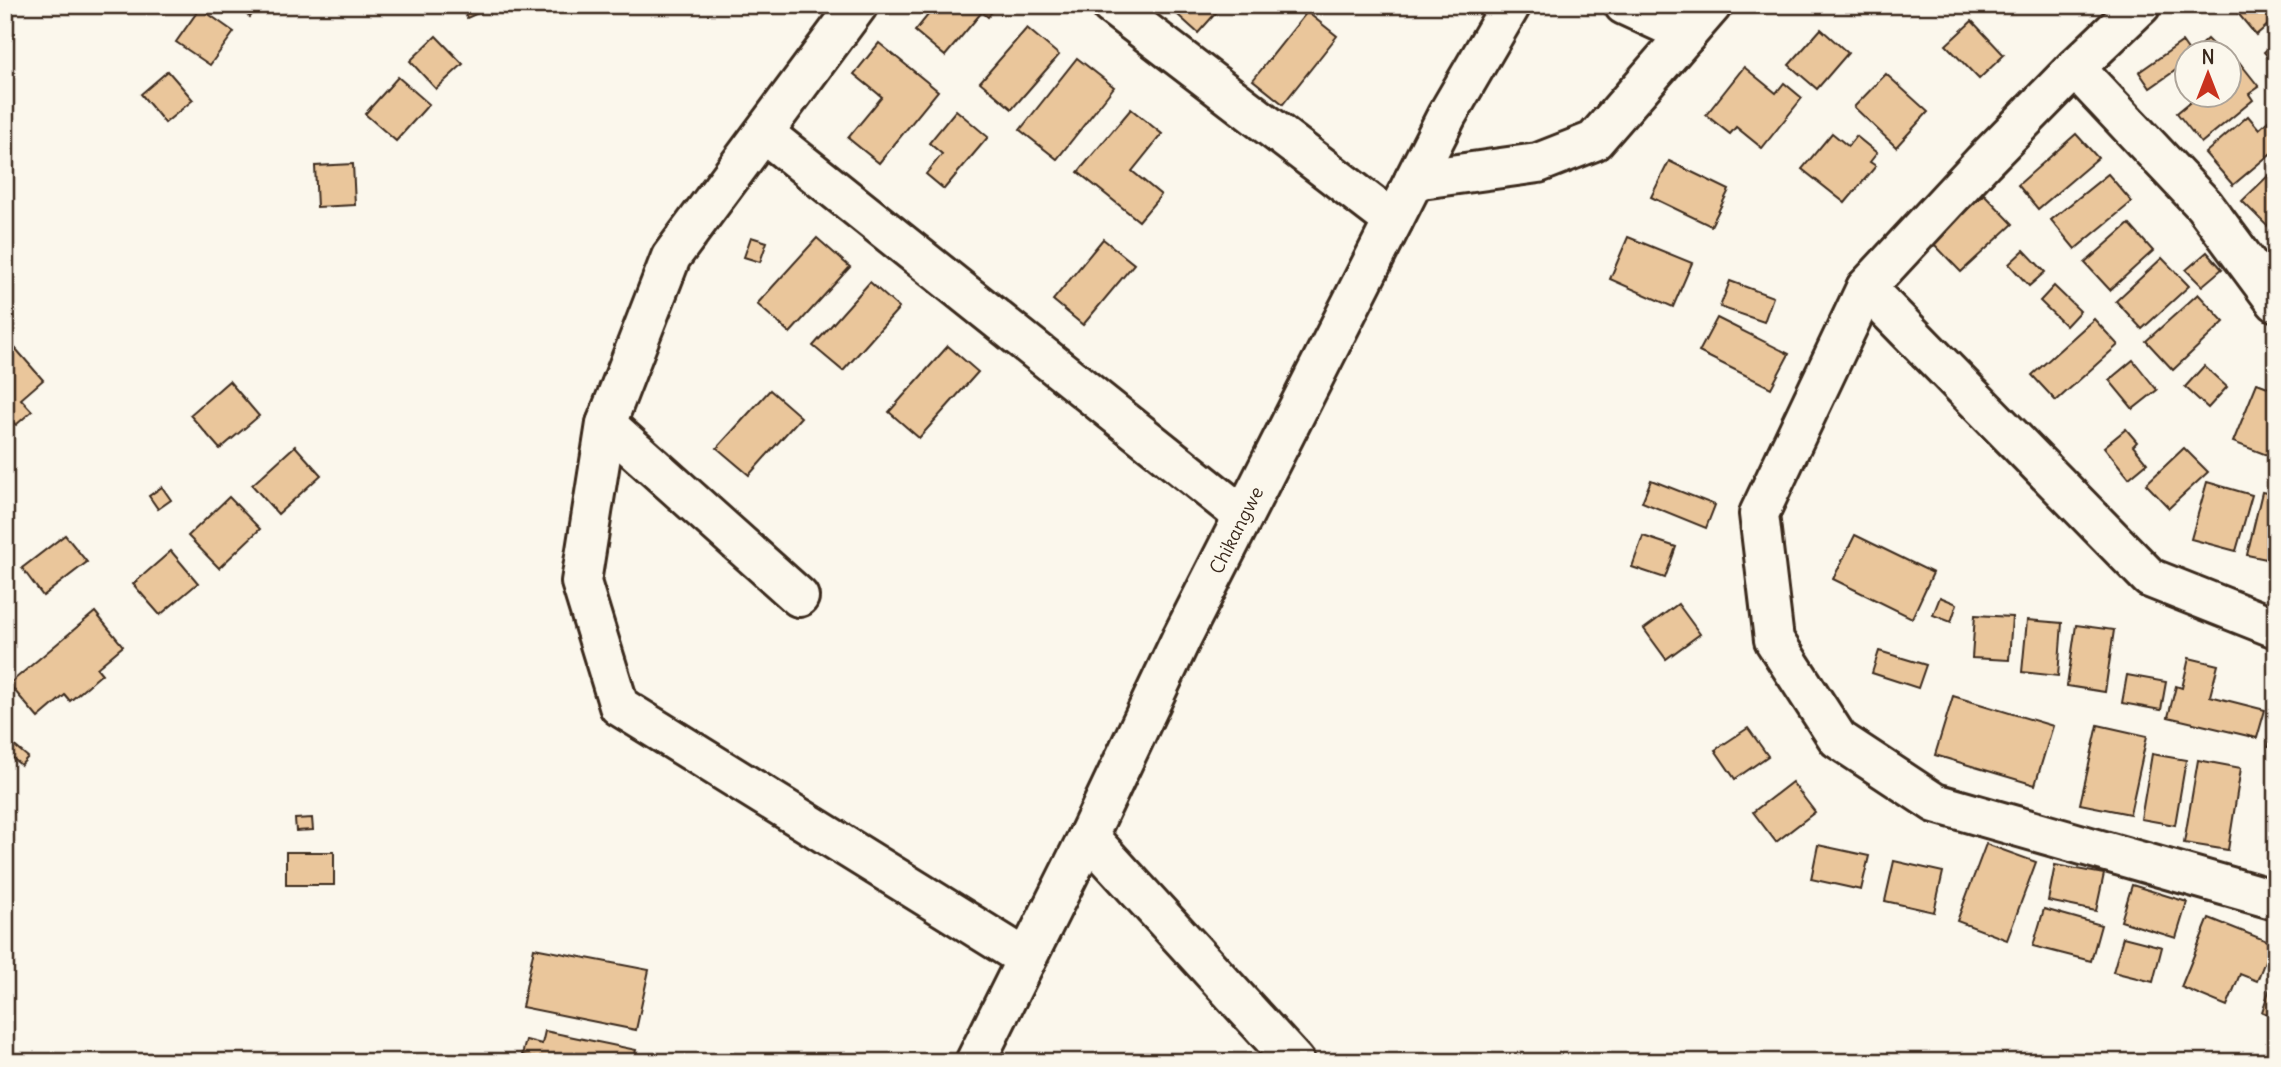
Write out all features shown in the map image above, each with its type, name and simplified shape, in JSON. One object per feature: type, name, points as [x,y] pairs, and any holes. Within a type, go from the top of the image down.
[{"type":"street","points":[[858,5],[671,257],[606,424],[581,582],[618,706],[1027,958]]},
{"type":"street","points":[[1111,5],[1393,221]]},
{"type":"street","name":"Chikangwe","points":[[975,1062],[1243,516],[1447,115],[1511,5]]},
{"type":"street","points":[[1624,5],[1686,34]]},
{"type":"street","points":[[1414,180],[1538,163],[1594,141],[1713,5]]},
{"type":"street","points":[[2141,5],[1983,162],[1866,288],[1759,514],[1774,640],[1838,739],[1934,803],[2276,900]]},
{"type":"street","points":[[2075,68],[2204,205],[2276,302]]},
{"type":"street","points":[[764,133],[1243,516]]},
{"type":"street","points":[[1866,288],[2150,578],[2276,628]]},
{"type":"street","points":[[606,424],[800,597]]},
{"type":"street","points":[[1088,836],[1295,1062]]},
{"type":"building","points":[[234,5],[259,5],[250,17]]},
{"type":"building","points":[[461,5],[496,5],[467,18]]},
{"type":"building","points":[[936,5],[997,5],[988,17],[982,12],[945,56],[915,31]]},
{"type":"building","points":[[1223,5],[1198,33],[1169,7]]},
{"type":"building","points":[[2231,5],[2276,5],[2276,18],[2256,35]]},
{"type":"building","points":[[200,8],[234,32],[210,65],[176,42]]},
{"type":"building","points":[[1307,12],[1337,36],[1283,104],[1253,80]]},
{"type":"building","points":[[1972,21],[2004,55],[1979,79],[1946,45]]},
{"type":"building","points":[[1027,28],[1059,55],[1012,109],[980,82]]},
{"type":"building","points":[[1821,29],[1848,53],[1817,89],[1789,65]]},
{"type":"building","points":[[436,36],[463,64],[436,89],[410,61]]},
{"type":"building","points":[[2276,41],[2276,66],[2264,52]]},
{"type":"building","points":[[879,43],[938,91],[879,163],[848,138],[882,97],[854,74]]},
{"type":"building","points":[[2172,49],[2172,73],[2150,88],[2139,72]]},
{"type":"building","points":[[1077,58],[1114,87],[1057,159],[1020,130]]},
{"type":"building","points":[[2242,66],[2259,87],[2249,94],[2253,100],[2201,143],[2177,113],[2183,108],[2242,108]]},
{"type":"building","points":[[1744,67],[1776,93],[1784,83],[1802,98],[1762,148],[1736,127],[1730,134],[1706,115]]},
{"type":"building","points":[[168,71],[193,100],[165,123],[141,94]]},
{"type":"building","points":[[1886,74],[1928,112],[1896,147],[1854,107]]},
{"type":"building","points":[[398,77],[429,104],[396,141],[365,114]]},
{"type":"building","points":[[1131,109],[1162,134],[1132,171],[1161,195],[1139,221],[1078,172]]},
{"type":"building","points":[[956,110],[988,137],[944,189],[926,174],[942,154],[929,143]]},
{"type":"building","points":[[2276,114],[2276,149],[2233,185],[2205,153],[2248,116],[2259,129]]},
{"type":"building","points":[[1832,133],[1848,146],[1856,136],[1877,153],[1870,162],[1876,166],[1845,203],[1802,169]]},
{"type":"building","points":[[2076,134],[2098,158],[2038,209],[2018,185]]},
{"type":"building","points":[[1669,161],[1729,190],[1711,226],[1651,197]]},
{"type":"building","points":[[353,164],[355,205],[317,207],[315,166]]},
{"type":"building","points":[[2276,168],[2276,218],[2267,226],[2242,201]]},
{"type":"building","points":[[2108,174],[2132,202],[2075,249],[2051,220]]},
{"type":"building","points":[[1984,194],[2013,224],[1961,272],[1932,242]]},
{"type":"building","points":[[2129,224],[2153,251],[2110,290],[2085,263]]},
{"type":"building","points":[[751,237],[767,242],[760,262],[744,257]]},
{"type":"building","points":[[1628,237],[1692,263],[1673,307],[1610,279]]},
{"type":"building","points":[[817,238],[850,267],[790,333],[757,304]]},
{"type":"building","points":[[1103,239],[1134,264],[1083,325],[1053,300]]},
{"type":"building","points":[[2024,250],[2045,272],[2029,286],[2009,264]]},
{"type":"building","points":[[2207,252],[2222,269],[2202,286],[2186,270]]},
{"type":"building","points":[[2162,258],[2189,286],[2142,329],[2116,301]]},
{"type":"building","points":[[1730,281],[1773,297],[1764,322],[1720,307]]},
{"type":"building","points":[[870,282],[899,308],[843,371],[813,346]]},
{"type":"building","points":[[2054,286],[2080,311],[2066,326],[2040,301]]},
{"type":"building","points":[[2198,294],[2224,322],[2173,370],[2146,341]]},
{"type":"building","points":[[1717,318],[1789,354],[1771,388],[1699,352]]},
{"type":"building","points":[[2094,319],[2118,345],[2056,401],[2032,375]]},
{"type":"building","points":[[9,341],[43,380],[21,399],[32,411],[16,425],[5,416],[5,344]]},
{"type":"building","points":[[948,346],[978,372],[919,438],[889,412]]},
{"type":"building","points":[[2133,360],[2157,390],[2133,409],[2109,380]]},
{"type":"building","points":[[2204,366],[2227,387],[2208,408],[2185,387]]},
{"type":"building","points":[[229,381],[259,416],[220,449],[190,415]]},
{"type":"building","points":[[2257,383],[2276,390],[2276,434],[2267,455],[2233,442]]},
{"type":"building","points":[[770,390],[801,417],[749,475],[717,448]]},
{"type":"building","points":[[2126,429],[2137,442],[2133,446],[2147,463],[2129,478],[2104,447]]},
{"type":"building","points":[[295,446],[321,475],[278,514],[252,485]]},
{"type":"building","points":[[2184,448],[2208,472],[2169,508],[2146,484]]},
{"type":"building","points":[[1651,480],[1715,505],[1706,528],[1642,502]]},
{"type":"building","points":[[2207,482],[2252,495],[2236,551],[2191,539]]},
{"type":"building","points":[[162,487],[171,500],[158,509],[149,496]]},
{"type":"building","points":[[2262,492],[2276,495],[2276,561],[2247,555]]},
{"type":"building","points":[[229,497],[260,529],[219,568],[188,536]]},
{"type":"building","points":[[65,535],[87,562],[43,596],[22,568]]},
{"type":"building","points":[[1855,535],[1933,573],[1912,618],[1833,579]]},
{"type":"building","points":[[1643,536],[1676,547],[1665,578],[1632,567]]},
{"type":"building","points":[[171,551],[198,583],[160,615],[133,584]]},
{"type":"building","points":[[1940,597],[1957,604],[1951,622],[1933,615]]},
{"type":"building","points":[[1678,604],[1700,634],[1666,659],[1644,629]]},
{"type":"building","points":[[95,612],[123,646],[97,668],[102,674],[70,701],[65,695],[38,718],[9,684]]},
{"type":"building","points":[[1975,615],[2012,617],[2009,660],[1972,658]]},
{"type":"building","points":[[2027,620],[2062,623],[2058,676],[2022,672]]},
{"type":"building","points":[[2076,625],[2114,630],[2105,692],[2067,686]]},
{"type":"building","points":[[1879,651],[1926,665],[1918,688],[1872,673]]},
{"type":"building","points":[[2189,658],[2218,665],[2210,696],[2265,710],[2257,738],[2168,717],[2176,686],[2182,688]]},
{"type":"building","points":[[2127,675],[2166,682],[2161,710],[2122,703]]},
{"type":"building","points":[[1953,696],[2053,726],[2035,785],[1935,755]]},
{"type":"building","points":[[2276,699],[2276,748],[2268,747]]},
{"type":"building","points":[[2098,725],[2147,736],[2130,814],[2080,804]]},
{"type":"building","points":[[1748,728],[1768,756],[1735,779],[1715,750]]},
{"type":"building","points":[[5,738],[28,757],[21,765],[5,752]]},
{"type":"building","points":[[2152,754],[2186,760],[2175,825],[2141,819]]},
{"type":"building","points":[[2198,760],[2241,768],[2228,850],[2184,843]]},
{"type":"building","points":[[1792,782],[1815,812],[1776,842],[1753,812]]},
{"type":"building","points":[[312,818],[313,830],[296,831],[295,819]]},
{"type":"building","points":[[1986,844],[2036,862],[2007,940],[1957,921]]},
{"type":"building","points":[[1818,845],[1869,856],[1861,890],[1811,879]]},
{"type":"building","points":[[286,852],[334,852],[334,885],[286,885]]},
{"type":"building","points":[[1894,861],[1943,872],[1934,912],[1885,901]]},
{"type":"building","points":[[2055,865],[2104,874],[2096,911],[2048,901]]},
{"type":"building","points":[[2132,885],[2187,902],[2176,938],[2121,921]]},
{"type":"building","points":[[2044,909],[2101,925],[2091,961],[2033,946]]},
{"type":"building","points":[[2209,918],[2272,943],[2257,981],[2240,974],[2227,1006],[2181,987]]},
{"type":"building","points":[[2123,937],[2162,947],[2153,982],[2113,972]]},
{"type":"building","points":[[534,948],[649,970],[636,1030],[522,1007]]},
{"type":"building","points":[[2273,979],[2276,980],[2276,1017],[2262,1012]]},
{"type":"building","points":[[545,1031],[636,1050],[633,1062],[535,1062],[536,1058],[522,1055],[526,1040],[542,1044]]}]
